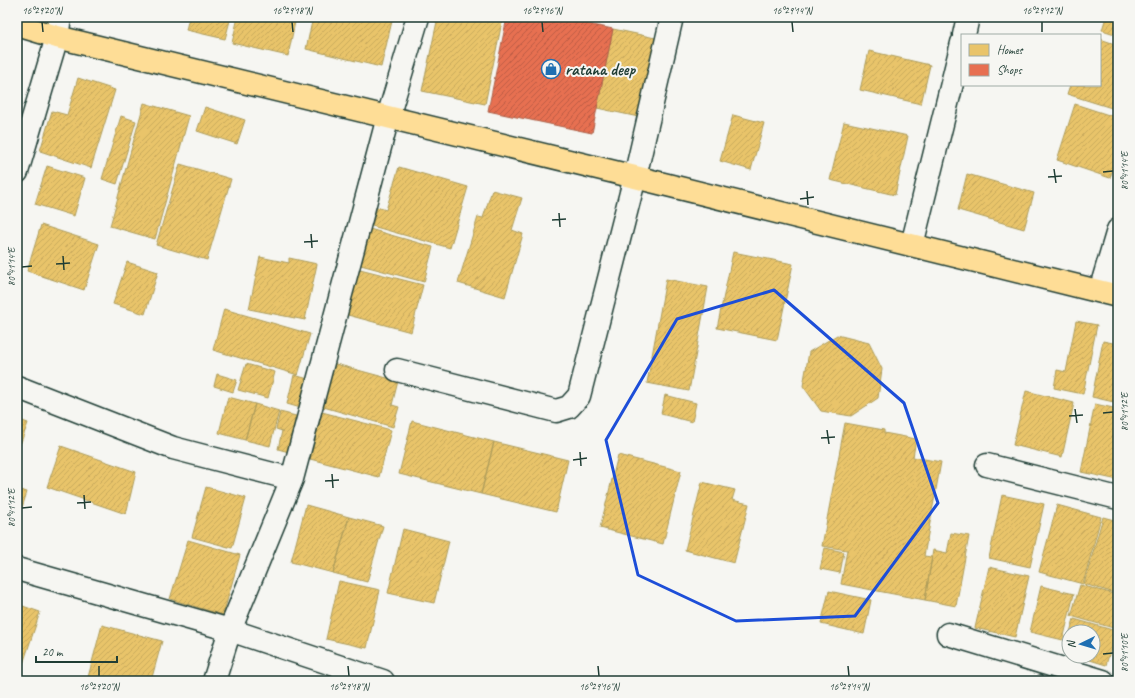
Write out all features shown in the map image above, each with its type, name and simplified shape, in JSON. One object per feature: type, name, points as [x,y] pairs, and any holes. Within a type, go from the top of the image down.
[{"type":"main road","points":[[17,25],[58,27],[388,117],[1109,293]]},
{"type":"street","points":[[214,681],[230,630],[292,479],[388,117],[418,17]]},
{"type":"street","points":[[397,370],[556,411],[569,407],[579,396],[635,177],[672,17]]},
{"type":"street","points":[[964,34],[968,17]]},
{"type":"street","points":[[17,172],[58,27]]},
{"type":"street","points":[[912,245],[961,47]]},
{"type":"street","points":[[1109,293],[1118,230]]},
{"type":"street","points":[[17,387],[172,448],[292,479]]},
{"type":"street","points":[[987,465],[1118,498]]},
{"type":"street","points":[[17,569],[230,630],[383,681]]},
{"type":"street","points":[[948,634],[1103,681]]},
{"type":"street","points":[[1116,681],[1118,673]]},
{"type":"highlighted area","points":[[774,290],[904,403],[938,503],[855,616],[736,621],[638,575],[606,440],[677,319]]},
{"type":"building: Homes","points":[[189,17],[231,17],[225,39],[186,30]]},
{"type":"building: Homes","points":[[238,17],[296,17],[288,56],[232,43]]},
{"type":"building: Homes","points":[[313,17],[393,17],[381,67],[306,49]]},
{"type":"building: Homes","points":[[438,17],[503,17],[485,104],[422,91]]},
{"type":"building: Homes","points":[[1106,17],[1118,17],[1118,35],[1102,30]]},
{"type":"building: Homes","points":[[613,29],[660,39],[643,118],[597,108]]},
{"type":"building: Homes","points":[[1101,39],[1118,45],[1118,110],[1067,94],[1070,86],[1101,86]]},
{"type":"building: Homes","points":[[869,51],[930,65],[921,104],[860,90]]},
{"type":"building: Homes","points":[[78,78],[115,90],[91,168],[40,151],[52,111],[67,115]]},
{"type":"building: Homes","points":[[144,103],[189,116],[155,239],[110,226]]},
{"type":"building: Homes","points":[[1075,104],[1118,118],[1118,155],[1110,178],[1057,160]]},
{"type":"building: Homes","points":[[205,107],[245,120],[237,144],[197,131]]},
{"type":"building: Homes","points":[[733,115],[764,123],[751,170],[720,161]]},
{"type":"building: Homes","points":[[121,116],[136,121],[117,184],[102,179]]},
{"type":"building: Homes","points":[[844,122],[908,136],[895,195],[830,180]]},
{"type":"building: Homes","points":[[180,164],[231,179],[207,260],[156,245]]},
{"type":"building: Homes","points":[[47,166],[85,178],[74,216],[35,204]]},
{"type":"building: Homes","points":[[399,167],[468,187],[450,248],[372,226],[377,207],[386,210]]},
{"type":"building: Homes","points":[[967,174],[1034,193],[1024,229],[958,210]]},
{"type":"building: Homes","points":[[492,190],[522,198],[512,230],[523,234],[505,297],[458,283],[478,217],[483,218]]},
{"type":"building: Homes","points":[[41,225],[99,244],[84,290],[27,271]]},
{"type":"building: Homes","points":[[366,228],[433,247],[424,282],[357,264]]},
{"type":"building: Homes","points":[[733,252],[793,264],[777,340],[717,328]]},
{"type":"building: Homes","points":[[260,257],[289,263],[289,258],[317,264],[305,320],[249,309]]},
{"type":"building: Homes","points":[[127,262],[158,272],[145,314],[113,304]]},
{"type":"building: Homes","points":[[356,268],[423,285],[411,332],[344,314]]},
{"type":"building: Homes","points":[[666,279],[708,287],[689,391],[647,383]]},
{"type":"building: Homes","points":[[224,309],[310,334],[298,375],[213,350]]},
{"type":"building: Homes","points":[[1076,321],[1097,325],[1083,394],[1054,388],[1057,370],[1066,372]]},
{"type":"building: Homes","points":[[837,335],[869,343],[882,369],[878,398],[851,416],[821,411],[803,386],[809,352]]},
{"type":"building: Homes","points":[[1103,341],[1118,344],[1118,403],[1092,397]]},
{"type":"building: Homes","points":[[332,363],[398,381],[392,405],[399,407],[393,427],[320,406]]},
{"type":"building: Homes","points":[[246,364],[275,372],[268,398],[238,390]]},
{"type":"building: Homes","points":[[217,374],[237,380],[233,392],[214,386]]},
{"type":"building: Homes","points":[[294,375],[312,380],[304,409],[287,404]]},
{"type":"building: Homes","points":[[1026,391],[1074,403],[1062,457],[1013,445]]},
{"type":"building: Homes","points":[[665,395],[696,403],[692,422],[661,414]]},
{"type":"building: Homes","points":[[228,397],[255,404],[245,440],[219,433]]},
{"type":"building: Homes","points":[[255,404],[279,411],[270,446],[245,440]]},
{"type":"building: Homes","points":[[1095,404],[1118,409],[1118,480],[1081,472]]},
{"type":"building: Homes","points":[[280,412],[304,418],[296,454],[278,449],[282,431],[276,429]]},
{"type":"building: Homes","points":[[322,412],[391,430],[379,477],[310,459]]},
{"type":"building: Homes","points":[[17,419],[28,423],[17,453]]},
{"type":"building: Homes","points":[[412,421],[494,442],[481,494],[399,474]]},
{"type":"building: Homes","points":[[845,423],[884,430],[884,433],[916,439],[913,457],[941,462],[924,556],[932,557],[925,600],[841,584],[847,550],[822,546]]},
{"type":"building: Homes","points":[[494,442],[568,460],[556,512],[481,494]]},
{"type":"building: Homes","points":[[61,446],[136,472],[126,514],[47,487]]},
{"type":"building: Homes","points":[[618,455],[681,471],[663,544],[600,528]]},
{"type":"building: Homes","points":[[702,482],[735,490],[732,500],[749,504],[734,563],[685,550]]},
{"type":"building: Homes","points":[[206,487],[246,498],[232,548],[192,537]]},
{"type":"building: Homes","points":[[17,489],[27,492],[17,523]]},
{"type":"building: Homes","points":[[1002,495],[1044,504],[1030,567],[989,558]]},
{"type":"building: Homes","points":[[306,505],[349,517],[333,573],[291,562]]},
{"type":"building: Homes","points":[[1057,505],[1101,517],[1083,584],[1039,572]]},
{"type":"building: Homes","points":[[349,517],[383,526],[367,582],[333,573]]},
{"type":"building: Homes","points":[[1103,517],[1118,521],[1118,594],[1084,584]]},
{"type":"building: Homes","points":[[403,529],[449,541],[434,603],[388,593]]},
{"type":"building: Homes","points":[[951,533],[969,536],[956,606],[925,600],[933,550],[947,553]]},
{"type":"building: Homes","points":[[188,540],[240,555],[223,615],[170,599]]},
{"type":"building: Homes","points":[[825,548],[844,552],[840,573],[820,569]]},
{"type":"building: Homes","points":[[989,567],[1029,576],[1015,637],[975,628]]},
{"type":"building: Homes","points":[[339,581],[380,590],[367,648],[326,639]]},
{"type":"building: Homes","points":[[1080,585],[1118,595],[1117,629],[1071,616]]},
{"type":"building: Homes","points":[[1041,586],[1074,594],[1067,624],[1061,624],[1061,640],[1030,632]]},
{"type":"building: Homes","points":[[829,591],[871,600],[864,634],[821,624]]},
{"type":"building: Homes","points":[[17,604],[40,612],[23,664],[17,662]]},
{"type":"building: Homes","points":[[1074,619],[1092,624],[1072,624]]},
{"type":"building: Homes","points":[[102,625],[162,641],[151,681],[87,681]]},
{"type":"building: Homes","points":[[1101,627],[1116,631],[1106,665],[1101,663]]},
{"type":"building: Shops","name":"ratana deep","points":[[507,17],[554,17],[613,29],[592,133],[488,111]]},
{"type":"place","name":"ratana deep","points":[[551,69]]}]
